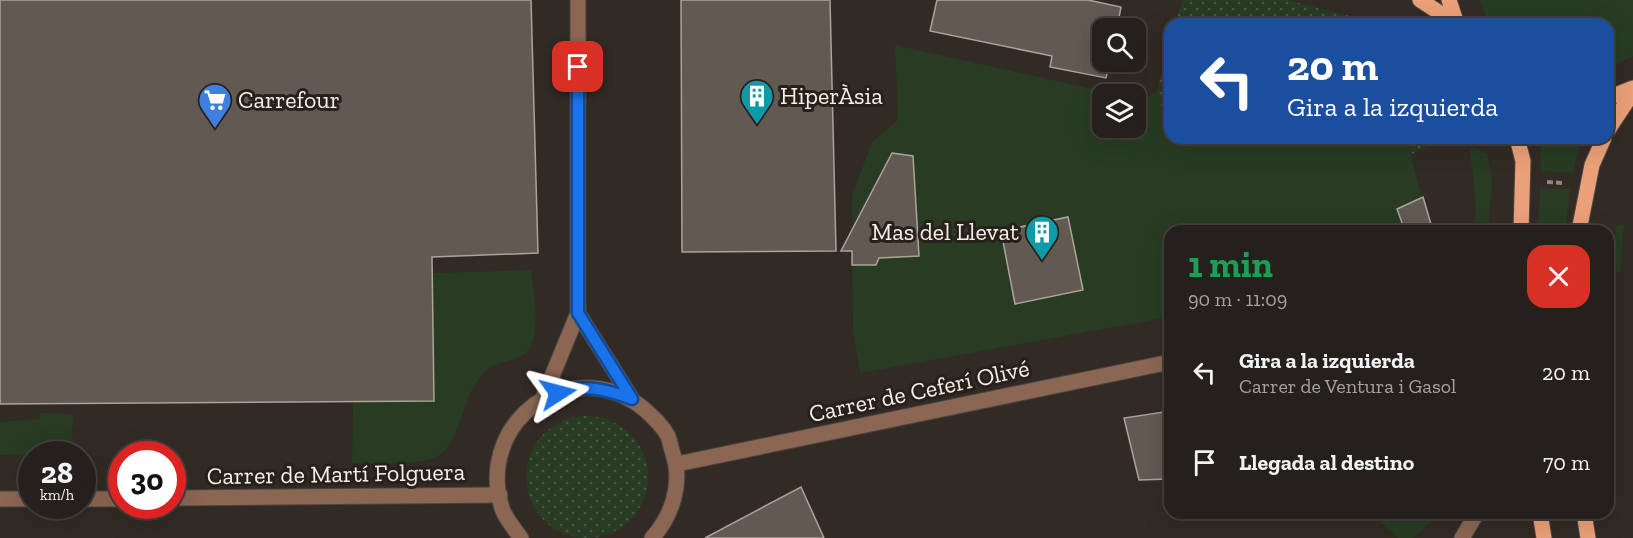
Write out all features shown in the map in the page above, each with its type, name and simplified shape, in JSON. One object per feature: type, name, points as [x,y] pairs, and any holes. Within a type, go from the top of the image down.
[{"type":"main road","points":[[1420,0],[1448,18]]},
{"type":"main road","points":[[1449,0],[1455,18]]},
{"type":"main road","points":[[1614,96],[1633,88]]},
{"type":"main road","points":[[1614,121],[1633,93]]},
{"type":"main road","points":[[1519,144],[1523,161],[1521,225]]},
{"type":"main road","points":[[1580,225],[1592,165],[1601,144]]},
{"type":"main road","points":[[1540,519],[1544,538]]},
{"type":"main road","points":[[1585,519],[1588,538]]},
{"type":"street","points":[[543,398],[578,313],[578,0]]},
{"type":"street","points":[[578,313],[632,399],[656,419],[667,436],[676,464],[676,495],[663,526],[652,538]]},
{"type":"street","name":"Carrer de Ceferí Olivé","points":[[676,464],[1164,363]]},
{"type":"street","points":[[521,538],[504,512],[496,481],[501,449],[516,421],[543,398],[573,388],[602,388],[632,399]]},
{"type":"street","name":"Carrer de Martí Folguera","points":[[186,498],[500,495]]},
{"type":"street","points":[[0,499],[18,499]]},
{"type":"street","points":[[1462,538],[1473,519]]},
{"type":"path","points":[[1523,181],[1588,185]]},
{"type":"green space","points":[[1183,0],[1287,0],[1358,18],[1177,18]]},
{"type":"green space","points":[[1480,0],[1633,0],[1633,56],[1614,66],[1614,18],[1487,18]]},
{"type":"green space","points":[[895,45],[1092,89],[1092,138],[1146,138],[1146,98],[1156,93],[1164,111],[1164,144],[1408,144],[1422,198],[1397,209],[1403,225],[1164,225],[1164,318],[860,373],[853,332],[852,196],[872,142],[898,120]]},
{"type":"green space","points":[[1164,64],[1164,111],[1156,93]]},
{"type":"green space","points":[[1408,144],[1435,144],[1425,149],[1411,154]]},
{"type":"green space","points":[[1540,144],[1580,144],[1572,173],[1541,171]]},
{"type":"green space","points":[[1474,147],[1487,154],[1492,181],[1488,225],[1474,225],[1474,188],[1469,151]]},
{"type":"green space","points":[[1540,188],[1570,189],[1566,225],[1538,225]]},
{"type":"green space","points":[[1624,224],[1620,272],[1615,272],[1614,305],[1614,248],[1616,225]]},
{"type":"green space","points":[[531,270],[536,326],[529,350],[518,358],[493,366],[478,379],[447,448],[438,456],[422,461],[352,463],[353,402],[434,400],[432,273]]},
{"type":"green space","points":[[40,413],[73,414],[72,441],[18,441],[18,455],[0,455],[0,422],[40,419]]},
{"type":"green space","points":[[587,416],[610,421],[630,434],[643,454],[648,477],[643,500],[630,520],[610,533],[587,538],[564,533],[544,520],[531,500],[526,477],[531,454],[544,434],[564,421]]},
{"type":"green space","points":[[1377,519],[1434,519],[1413,538],[1398,538]]},
{"type":"building","name":"Carrefour","points":[[0,0],[531,0],[538,253],[432,257],[434,401],[0,404]]},
{"type":"building","name":"HiperÀsia","points":[[681,0],[830,0],[836,251],[682,252]]},
{"type":"building","points":[[937,0],[1088,0],[1121,7],[1119,18],[1092,18],[1092,72],[1108,72],[1106,78],[1050,67],[1052,56],[930,31]]},
{"type":"building","points":[[892,153],[913,156],[919,256],[879,258],[876,265],[852,265],[852,251],[841,251]]},
{"type":"building","points":[[1423,197],[1431,225],[1403,225],[1397,209]]},
{"type":"building","name":"Mas del Llevat","points":[[1068,217],[1083,290],[1015,304],[1001,231]]},
{"type":"building","points":[[1164,412],[1164,479],[1139,480],[1124,418]]},
{"type":"building","points":[[801,487],[824,538],[705,538]]},
{"type":"place","name":"HiperÀsia","points":[[757,125]]},
{"type":"place","name":"Carrefour","points":[[215,129]]},
{"type":"place","name":"Mas del Llevat","points":[[1042,261]]},
{"type":"route","points":[[558,393],[573,388],[602,388],[632,399],[578,313],[578,67]]}]
